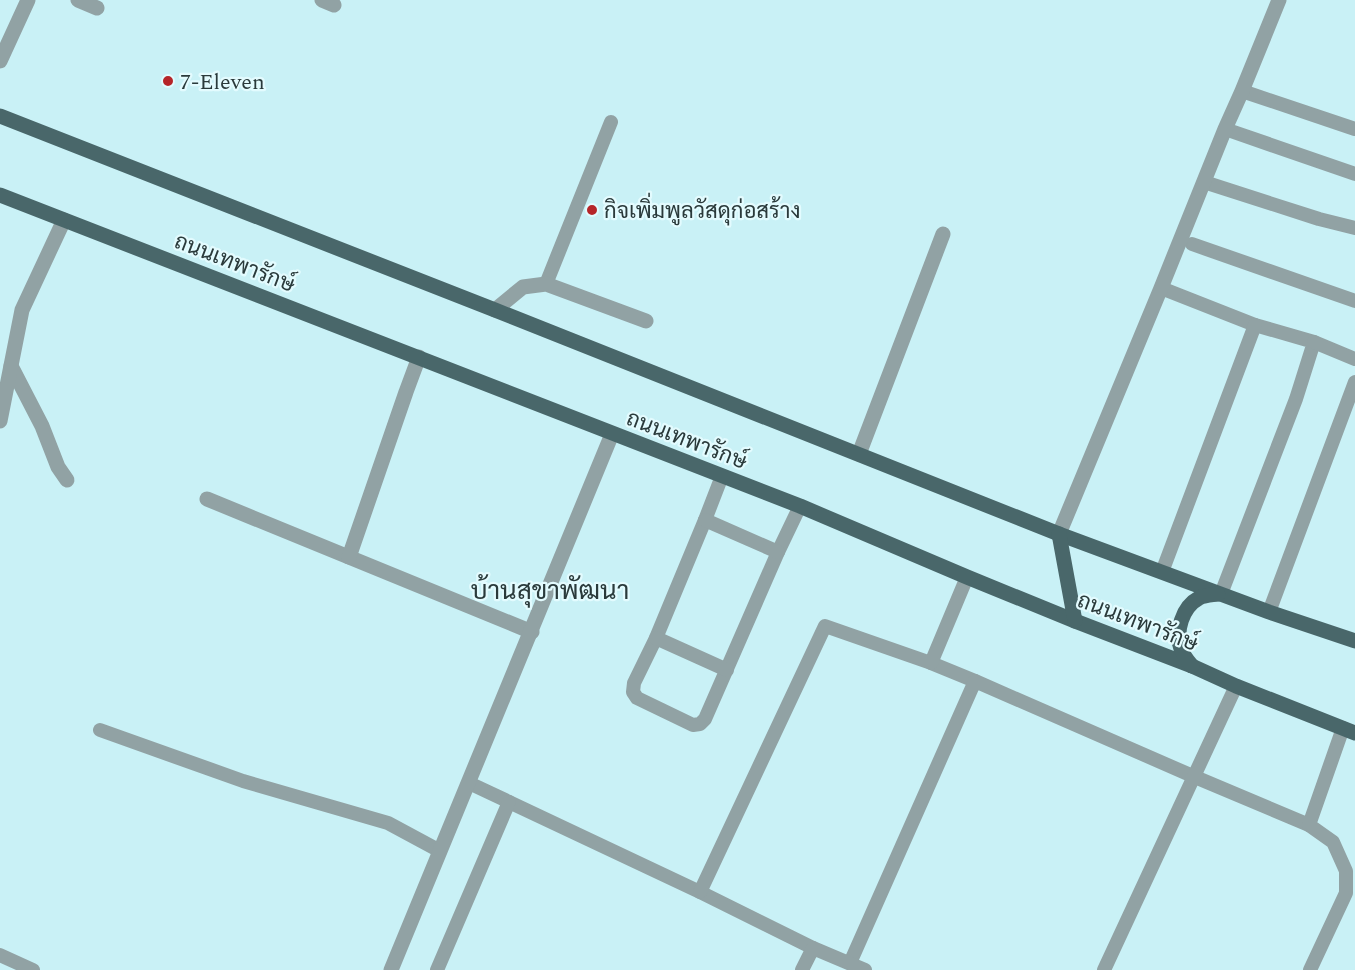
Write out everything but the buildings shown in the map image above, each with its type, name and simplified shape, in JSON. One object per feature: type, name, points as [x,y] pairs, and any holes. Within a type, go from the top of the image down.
[{"type":"main road","points":[[0,117],[1059,534],[1269,612],[1355,641]]},
{"type":"main road","name":"ถนนเทพารักษ์","points":[[0,195],[800,506],[967,577],[1349,731]]},
{"type":"main road","points":[[1059,534],[1075,621]]},
{"type":"main road","points":[[1192,666],[1181,650],[1179,634],[1185,611],[1202,596],[1221,594]]},
{"type":"street","points":[[1,54],[28,0]]},
{"type":"street","points":[[78,0],[97,8]]},
{"type":"street","points":[[1059,534],[1279,0]]},
{"type":"street","points":[[0,421],[5,371],[22,310],[64,220]]},
{"type":"street","points":[[859,454],[943,234]]},
{"type":"street","points":[[495,310],[523,287],[546,284],[646,321]]},
{"type":"street","points":[[349,557],[419,357]]},
{"type":"street","points":[[5,371],[42,426],[58,467],[67,480]]},
{"type":"street","points":[[391,970],[612,434]]},
{"type":"street","points":[[207,498],[531,632]]},
{"type":"lane","points":[[1242,91],[1355,129]]},
{"type":"lane","points":[[546,284],[611,122]]},
{"type":"lane","points":[[1225,129],[1355,174]]},
{"type":"lane","points":[[1204,182],[1319,219],[1355,228]]},
{"type":"lane","points":[[1192,244],[1355,301]]},
{"type":"lane","points":[[1161,288],[1255,325],[1314,342],[1355,359]]},
{"type":"lane","points":[[1162,572],[1255,325]]},
{"type":"lane","points":[[1221,594],[1296,399],[1314,342]]},
{"type":"lane","points":[[1269,612],[1355,382]]},
{"type":"lane","points":[[722,476],[656,638],[634,683],[633,692],[637,698],[693,725],[700,724],[705,719],[800,506]]},
{"type":"lane","points":[[705,520],[778,552]]},
{"type":"lane","points":[[931,663],[967,577]]},
{"type":"lane","points":[[700,892],[825,626],[975,681],[1309,825],[1333,842],[1346,871],[1346,893],[1310,970]]},
{"type":"lane","points":[[656,638],[727,670]]},
{"type":"lane","points":[[850,963],[975,681]]},
{"type":"lane","points":[[1104,970],[1236,686]]},
{"type":"lane","points":[[100,730],[243,781],[388,823],[440,851]]},
{"type":"lane","points":[[1309,825],[1349,731]]},
{"type":"lane","points":[[469,783],[813,948],[865,970]]},
{"type":"lane","points":[[437,970],[509,802]]},
{"type":"lane","points":[[802,970],[813,948]]},
{"type":"lane","points":[[0,955],[33,970]]},
{"type":"place","name":"7-Eleven","points":[[168,81]]},
{"type":"place","name":"กิจเพิ่มพูลวัสดุก่อสร้าง","points":[[592,210]]},
{"type":"district","name":"บ้านสุขาพัฒนา","points":[[550,590]]}]
